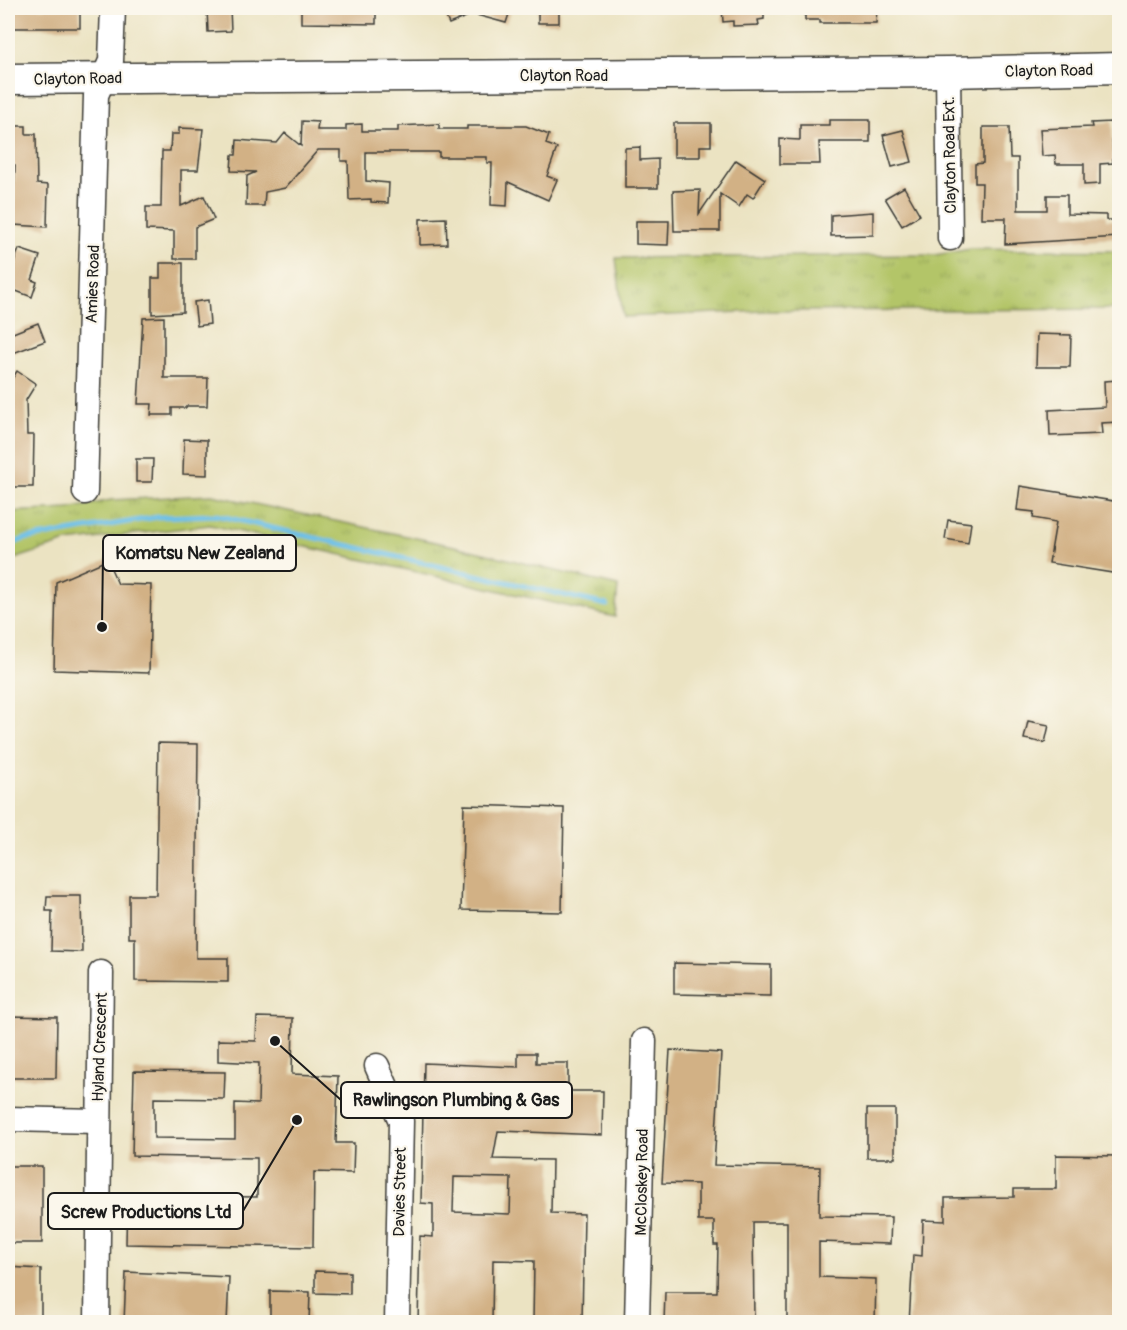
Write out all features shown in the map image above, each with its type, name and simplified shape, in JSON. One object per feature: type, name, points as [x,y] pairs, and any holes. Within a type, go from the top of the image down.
[{"type":"main road","name":"Clayton Road","points":[[8,79],[948,72],[1119,68]]},
{"type":"street","name":"Amies Road","points":[[85,492],[96,95],[112,54],[113,8]]},
{"type":"street","name":"Clayton Road Ext.","points":[[948,72],[950,238]]},
{"type":"street","name":"Hyland Crescent","points":[[97,1323],[101,973]]},
{"type":"street","name":"McCloskey Road","points":[[637,1323],[644,1041]]},
{"type":"street","name":"Davies Street","points":[[377,1066],[401,1121],[397,1323]]},
{"type":"street","name":"Hyland Crescent","points":[[8,1119],[98,1121]]},
{"type":"green space","points":[[971,249],[1119,251],[1119,309],[765,311],[623,317],[616,258],[935,255]]},
{"type":"green space","points":[[212,495],[454,546],[618,586],[615,617],[210,525],[67,542],[8,561],[8,512],[69,509],[111,500]]},
{"type":"building","points":[[8,8],[80,8],[80,28],[8,28]]},
{"type":"building","points":[[207,8],[230,8],[231,31],[208,32]]},
{"type":"building","points":[[301,8],[376,8],[376,24],[301,23]]},
{"type":"building","points":[[442,8],[511,8],[506,23],[473,14],[449,24]]},
{"type":"building","points":[[538,8],[559,8],[559,23],[538,23]]},
{"type":"building","points":[[722,8],[764,8],[764,19],[758,20],[759,25],[733,26],[733,21],[723,22]]},
{"type":"building","points":[[805,8],[877,8],[876,23],[820,23],[820,20],[805,20]]},
{"type":"building","points":[[829,120],[870,120],[870,142],[819,142],[820,164],[780,164],[780,139],[800,140],[800,125],[829,125]]},
{"type":"building","points":[[302,121],[318,122],[317,130],[346,130],[346,125],[362,124],[362,131],[398,131],[398,126],[439,124],[439,129],[467,129],[467,126],[526,126],[549,135],[546,144],[557,148],[547,176],[557,180],[548,200],[508,182],[507,206],[491,205],[492,163],[487,163],[487,157],[439,157],[439,152],[366,152],[366,181],[389,183],[388,203],[371,202],[371,199],[349,200],[348,161],[341,161],[341,150],[318,150],[285,188],[265,192],[264,206],[246,206],[247,176],[256,172],[231,171],[232,155],[236,155],[237,140],[277,143],[285,133],[301,146]]},
{"type":"building","points":[[1112,122],[1113,163],[1100,164],[1100,184],[1084,185],[1084,164],[1056,164],[1055,155],[1042,156],[1040,129],[1092,127],[1091,123]]},
{"type":"building","points":[[674,123],[711,123],[711,146],[700,146],[700,157],[674,157]]},
{"type":"building","points":[[8,126],[26,126],[26,134],[36,134],[37,184],[48,185],[47,227],[13,225],[15,165],[8,165]]},
{"type":"building","points":[[983,127],[1009,127],[1010,158],[1018,158],[1018,210],[1047,210],[1047,195],[1067,195],[1067,214],[1106,215],[1106,220],[1119,220],[1119,237],[1005,244],[1006,218],[981,218],[982,183],[975,183],[975,164],[983,163]]},
{"type":"building","points":[[179,128],[203,129],[198,170],[181,170],[181,206],[204,196],[214,219],[195,227],[195,259],[174,259],[174,231],[146,230],[146,207],[161,207],[162,151],[170,151],[171,134],[179,134]]},
{"type":"building","points":[[903,130],[912,162],[892,167],[883,135]]},
{"type":"building","points":[[640,147],[640,160],[658,159],[658,188],[625,188],[625,148]]},
{"type":"building","points":[[736,160],[765,179],[753,198],[747,194],[739,207],[720,194],[720,231],[674,231],[673,191],[700,190],[699,214]]},
{"type":"building","points":[[904,187],[920,215],[902,226],[885,198]]},
{"type":"building","points":[[873,212],[873,235],[831,236],[831,215]]},
{"type":"building","points":[[446,218],[447,244],[420,245],[420,219]]},
{"type":"building","points":[[636,221],[669,221],[668,245],[636,244]]},
{"type":"building","points":[[19,249],[40,256],[32,280],[37,282],[32,297],[8,288],[8,270],[11,271]]},
{"type":"building","points":[[160,263],[183,263],[183,312],[152,314],[152,278],[160,278]]},
{"type":"building","points":[[208,300],[210,324],[197,326],[194,302]]},
{"type":"building","points":[[164,317],[164,378],[208,378],[207,406],[172,408],[172,415],[151,415],[152,404],[138,404],[143,318]]},
{"type":"building","points":[[38,323],[45,341],[8,355],[8,335]]},
{"type":"building","points":[[1037,334],[1071,335],[1070,367],[1036,367]]},
{"type":"building","points":[[17,371],[36,384],[26,400],[27,435],[34,435],[33,487],[8,487],[11,415],[8,415],[8,385]]},
{"type":"building","points":[[1119,380],[1119,422],[1101,423],[1102,434],[1050,436],[1049,410],[1105,407],[1104,381]]},
{"type":"building","points":[[184,439],[207,440],[207,475],[183,474]]},
{"type":"building","points":[[136,459],[153,459],[152,482],[136,482]]},
{"type":"building","points":[[1020,486],[1119,502],[1119,574],[1049,563],[1056,522],[1033,518],[1034,512],[1017,510]]},
{"type":"building","points":[[948,520],[971,523],[968,543],[945,539]]},
{"type":"building","points":[[107,560],[118,584],[151,585],[149,673],[54,670],[56,582]]},
{"type":"building","points":[[1028,721],[1049,725],[1045,743],[1024,739]]},
{"type":"building","points":[[158,743],[198,744],[196,958],[228,958],[228,982],[135,981],[135,938],[129,938],[129,895],[156,895]]},
{"type":"building","points":[[464,805],[564,808],[562,912],[461,910]]},
{"type":"building","points":[[47,896],[81,896],[82,952],[51,951],[52,911],[46,911]]},
{"type":"building","points":[[674,963],[771,965],[771,996],[674,994]]},
{"type":"building","points":[[8,1016],[57,1017],[56,1078],[8,1078]]},
{"type":"building","points":[[257,1017],[293,1018],[292,1074],[338,1076],[336,1143],[354,1143],[353,1173],[314,1172],[313,1247],[126,1244],[127,1195],[257,1197],[257,1158],[132,1156],[134,1071],[225,1072],[224,1099],[154,1098],[154,1138],[235,1139],[235,1103],[258,1104],[259,1063],[218,1061],[218,1040],[256,1041]]},
{"type":"building","points":[[670,1050],[721,1053],[714,1165],[820,1167],[819,1216],[891,1217],[890,1244],[819,1242],[819,1277],[876,1279],[875,1323],[787,1323],[787,1222],[753,1222],[754,1323],[664,1323],[665,1292],[717,1292],[718,1245],[714,1245],[714,1221],[698,1221],[698,1184],[662,1183]]},
{"type":"building","points":[[518,1053],[536,1053],[536,1063],[568,1063],[568,1091],[603,1091],[602,1135],[498,1131],[493,1159],[552,1160],[551,1213],[584,1214],[582,1323],[533,1323],[534,1261],[493,1260],[492,1323],[418,1323],[420,1236],[433,1237],[433,1204],[421,1203],[424,1063],[518,1067]],"holes":[[[454,1177],[511,1178],[510,1214],[453,1212]]]},
{"type":"building","points":[[867,1109],[895,1109],[895,1158],[867,1158]]},
{"type":"building","points":[[1056,1155],[1119,1156],[1119,1323],[909,1323],[913,1255],[922,1256],[923,1220],[945,1221],[945,1198],[1014,1197],[1014,1189],[1056,1189]]},
{"type":"building","points":[[8,1166],[42,1166],[42,1243],[8,1243]]},
{"type":"building","points":[[8,1267],[41,1269],[41,1323],[8,1323]]},
{"type":"building","points":[[315,1271],[350,1272],[350,1294],[315,1293]]},
{"type":"building","points":[[126,1272],[229,1277],[227,1323],[124,1323]]},
{"type":"building","points":[[270,1291],[310,1292],[309,1323],[270,1323]]},
{"type":"waterway","points":[[8,546],[24,539],[158,517],[216,515],[607,605]]},
{"type":"place","name":"Komatsu New Zealand","points":[[102,627]]},
{"type":"place","name":"Rawlingson Plumbing & Gas","points":[[275,1041]]},
{"type":"place","name":"Screw Productions Ltd","points":[[297,1120]]}]
